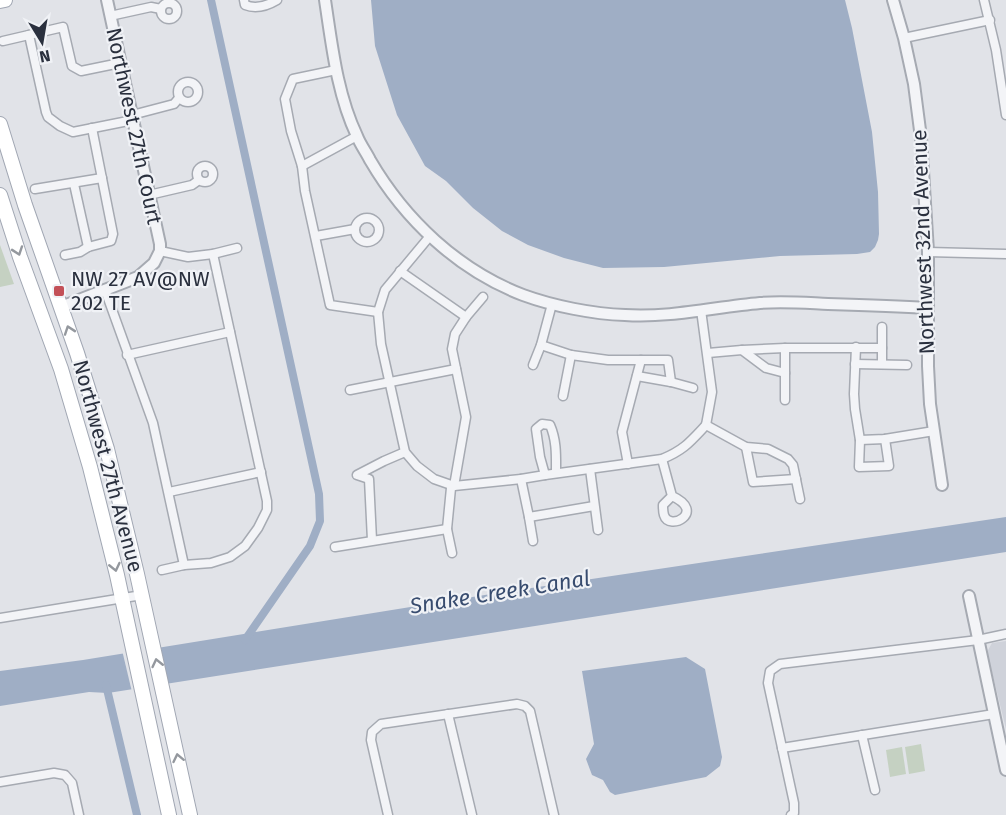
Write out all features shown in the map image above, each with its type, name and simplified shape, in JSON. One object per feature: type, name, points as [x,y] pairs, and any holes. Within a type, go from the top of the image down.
[{"type":"main road","points":[[0,1],[5,0]]},
{"type":"main road","name":"Northwest 27th Avenue","points":[[0,124],[25,205],[94,405],[119,495],[190,815]]},
{"type":"main road","name":"Northwest 27th Avenue","points":[[0,195],[61,369],[97,493],[169,815]]},
{"type":"main road","points":[[5,211],[25,205]]},
{"type":"main road","points":[[74,410],[94,405]]},
{"type":"street","name":"Northwest 27th Court","points":[[107,0],[160,251]]},
{"type":"street","points":[[244,0],[245,5],[252,8],[277,0]]},
{"type":"street","points":[[325,0],[336,70],[346,107],[357,136],[381,178],[411,218],[430,236],[463,263],[493,280],[523,295],[552,304],[625,315],[647,316],[761,303],[928,308]]},
{"type":"street","name":"Northwest 32nd Avenue","points":[[893,0],[914,84],[921,138],[928,252],[928,366],[942,485]]},
{"type":"street","points":[[984,0],[996,50],[1006,115]]},
{"type":"street","points":[[110,16],[150,7],[161,9]]},
{"type":"street","points":[[904,39],[990,20]]},
{"type":"street","points":[[3,41],[63,27],[72,66],[81,71],[120,63]]},
{"type":"street","points":[[30,35],[48,117],[73,132],[174,104],[179,98]]},
{"type":"street","points":[[336,70],[293,79],[285,99],[291,131],[302,166],[305,191],[330,305],[378,312]]},
{"type":"street","points":[[65,255],[111,241],[114,234],[92,128]]},
{"type":"street","points":[[302,166],[357,136]]},
{"type":"street","points":[[35,189],[102,178]]},
{"type":"street","points":[[149,195],[192,185],[199,180]]},
{"type":"street","points":[[74,184],[88,247]]},
{"type":"street","points":[[316,236],[355,229]]},
{"type":"street","points":[[430,236],[385,290],[378,312],[381,344],[405,452],[417,466],[434,479],[454,486],[662,459],[677,453],[688,445],[706,425],[712,392],[701,310]]},
{"type":"street","points":[[61,307],[138,277],[154,263],[160,251],[188,257],[237,248]]},
{"type":"street","points":[[928,252],[1006,254]]},
{"type":"street","points":[[162,570],[184,565],[211,563],[230,557],[245,546],[267,510],[261,472],[213,254]]},
{"type":"street","points":[[400,271],[466,317]]},
{"type":"street","points":[[105,290],[153,423],[184,565]]},
{"type":"street","points":[[452,553],[447,529],[451,488],[454,486],[466,417],[452,349],[455,334],[483,297]]},
{"type":"street","points":[[533,365],[552,304]]},
{"type":"street","points":[[882,327],[882,364]]},
{"type":"street","points":[[127,355],[230,333]]},
{"type":"street","points":[[541,345],[571,355],[608,360],[668,360],[671,382]]},
{"type":"street","points":[[856,347],[855,409],[860,440],[859,467],[889,466],[885,439]]},
{"type":"street","points":[[708,353],[785,348],[882,348]]},
{"type":"street","points":[[785,348],[785,400]]},
{"type":"street","points":[[742,350],[766,368],[785,373]]},
{"type":"street","points":[[563,396],[571,355]]},
{"type":"street","points":[[628,464],[622,432],[641,360]]},
{"type":"street","points":[[855,364],[907,365]]},
{"type":"street","points":[[350,390],[456,369]]},
{"type":"street","points":[[637,376],[693,388]]},
{"type":"street","points":[[545,475],[536,429],[542,424],[550,425],[554,434],[556,473]]},
{"type":"street","points":[[706,425],[746,447],[768,449],[788,459],[793,465],[800,499]]},
{"type":"street","points":[[860,440],[885,439],[934,431]]},
{"type":"street","points":[[746,447],[753,482],[796,479]]},
{"type":"street","points":[[372,540],[369,479],[357,475],[405,452]]},
{"type":"street","points":[[662,459],[672,496]]},
{"type":"street","points":[[590,469],[598,530]]},
{"type":"street","points":[[169,492],[261,472]]},
{"type":"street","points":[[521,479],[533,541]]},
{"type":"street","points":[[529,517],[594,506]]},
{"type":"street","points":[[335,547],[447,529]]},
{"type":"street","points":[[0,618],[142,595]]},
{"type":"street","points":[[969,596],[1006,770]]},
{"type":"street","points":[[793,814],[794,803],[768,683],[770,671],[780,664],[978,640],[1006,634]]},
{"type":"street","points":[[388,815],[371,740],[372,732],[381,724],[517,704],[525,706],[530,711],[533,720],[554,815]]},
{"type":"street","points":[[448,714],[472,815]]},
{"type":"street","points":[[782,748],[994,714]]},
{"type":"street","points":[[862,735],[875,790]]},
{"type":"street","points":[[0,782],[54,773],[65,775],[72,783],[79,815]]},
{"type":"shaded area","points":[[1006,641],[1006,729],[987,652],[992,643]]},
{"type":"green space","points":[[0,245],[14,284],[0,287]]},
{"type":"green space","points":[[921,744],[925,771],[909,774],[905,747]]},
{"type":"green space","points":[[902,747],[906,774],[890,777],[886,750]]},
{"type":"water","points":[[371,0],[845,0],[872,132],[878,192],[879,234],[875,247],[870,252],[857,254],[780,256],[664,267],[603,268],[564,258],[528,245],[502,231],[473,208],[446,181],[425,166],[397,115],[375,46]]},
{"type":"water","name":"Snake Creek Canal","points":[[1006,517],[1006,552],[108,693],[89,692],[0,706],[0,671],[83,660],[491,594]]},
{"type":"water","points":[[686,657],[705,669],[722,757],[720,766],[706,777],[615,795],[610,792],[603,780],[592,775],[586,759],[594,744],[582,671]]},
{"type":"pier","points":[[160,644],[169,686],[132,692],[122,650]]},
{"type":"waterway","points":[[211,0],[319,494],[320,521],[310,546],[245,640]]},
{"type":"waterway","points":[[106,685],[137,815]]},
{"type":"place","name":"NW 27 AV@NW 202 TE","points":[[59,291]]}]
